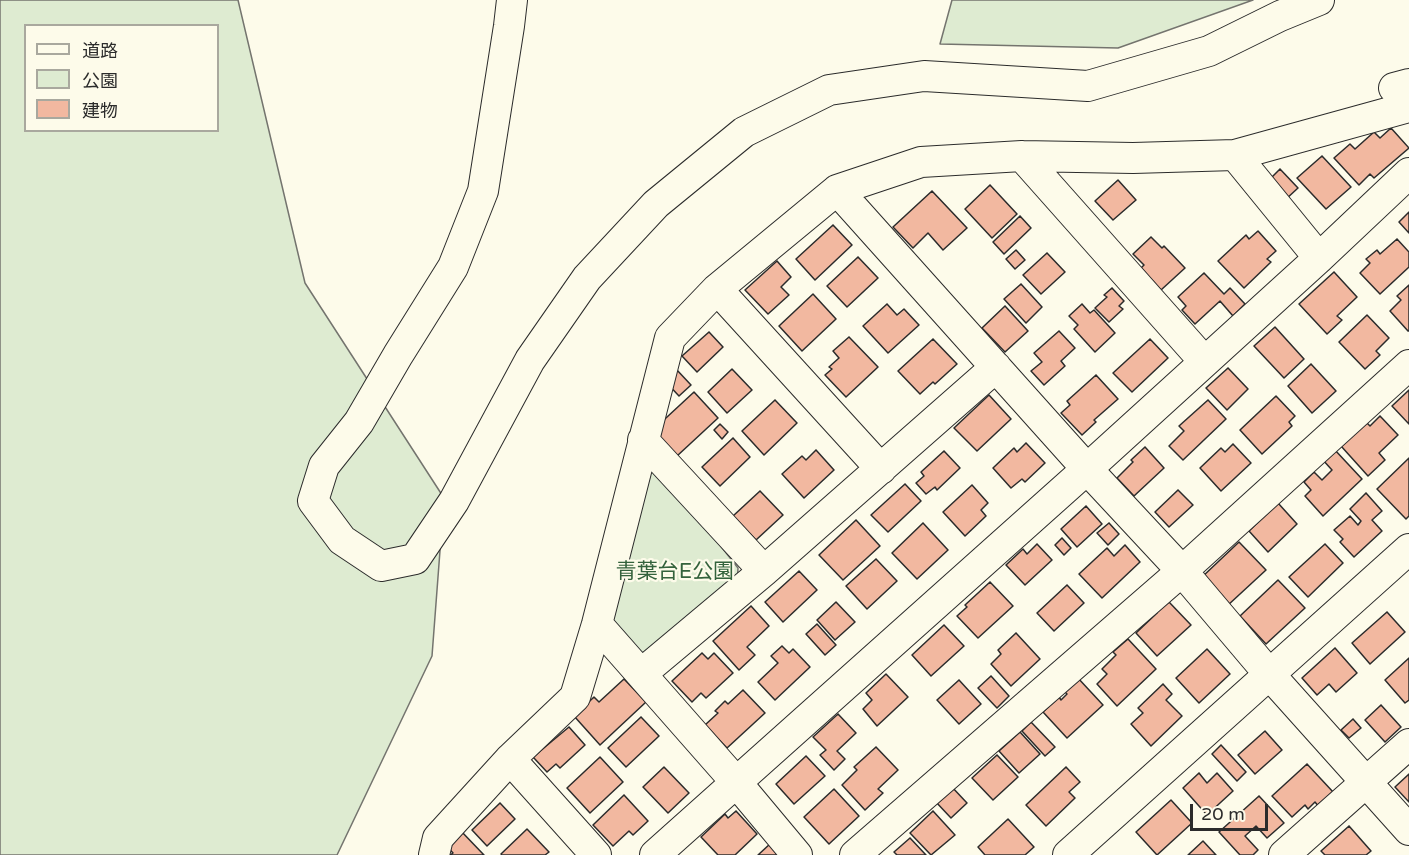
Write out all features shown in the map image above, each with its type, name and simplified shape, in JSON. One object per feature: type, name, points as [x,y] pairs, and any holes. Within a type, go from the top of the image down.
[{"type":"street","points":[[512,0],[483,191],[453,267],[359,422],[324,466],[313,501],[342,540],[381,566],[415,559],[454,501],[530,360],[587,278],[656,204],[744,132],[830,90],[924,76],[1088,86],[1209,51],[1280,16],[1320,0]]},
{"type":"street","points":[[434,855],[438,838],[510,759],[575,697],[597,624],[670,338],[717,290],[837,190],[921,162],[1022,156],[1133,158],[1235,155],[1404,93]]},
{"type":"street","points":[[1235,155],[1319,258]]},
{"type":"street","points":[[1022,156],[1204,361]]},
{"type":"street","points":[[655,855],[1087,469],[1409,173]]},
{"type":"street","points":[[837,190],[1087,469],[1182,571],[1270,675],[1409,830]]},
{"type":"street","points":[[717,290],[881,469]]},
{"type":"street","points":[[855,855],[1182,571],[1409,365]]},
{"type":"street","points":[[642,674],[764,571],[996,367]]},
{"type":"street","points":[[643,440],[764,571]]},
{"type":"street","points":[[1068,855],[1409,549]]},
{"type":"street","points":[[597,624],[797,855]]},
{"type":"street","points":[[1284,855],[1409,744]]},
{"type":"street","points":[[510,759],[596,855]]},
{"type":"green space","points":[[0,0],[238,0],[305,283],[444,498],[432,656],[337,855],[0,855]]},
{"type":"green space","points":[[952,0],[1253,0],[1118,48],[940,44]]},
{"type":"green space","name":"青葉台E公園","points":[[647,467],[682,497],[738,568],[737,588],[650,657],[635,653],[611,617]]},
{"type":"building","points":[[1391,128],[1409,148],[1374,178],[1370,174],[1359,185],[1334,158],[1350,144],[1355,149],[1374,132],[1380,138]]},
{"type":"building","points":[[1322,156],[1351,187],[1326,209],[1297,178]]},
{"type":"building","points":[[1280,169],[1298,188],[1285,200],[1268,181]]},
{"type":"building","points":[[1118,180],[1136,200],[1113,220],[1095,201]]},
{"type":"building","points":[[990,185],[1017,214],[992,238],[965,209]]},
{"type":"building","points":[[932,191],[967,228],[943,250],[928,233],[913,248],[893,227]]},
{"type":"building","points":[[1409,212],[1409,233],[1399,222]]},
{"type":"building","points":[[1020,216],[1031,228],[1004,254],[993,242]]},
{"type":"building","points":[[833,225],[852,245],[815,280],[796,259]]},
{"type":"building","points":[[1258,231],[1276,251],[1267,259],[1271,262],[1244,288],[1218,261],[1246,235],[1249,239]]},
{"type":"building","points":[[1151,237],[1162,248],[1164,246],[1185,268],[1161,290],[1141,268],[1144,265],[1133,254]]},
{"type":"building","points":[[1397,239],[1409,252],[1409,267],[1380,294],[1360,273],[1370,263],[1366,259],[1377,250],[1380,254]]},
{"type":"building","points":[[1016,250],[1025,260],[1015,269],[1006,259]]},
{"type":"building","points":[[1047,253],[1065,272],[1041,294],[1023,275]]},
{"type":"building","points":[[858,257],[878,278],[847,307],[827,286]]},
{"type":"building","points":[[777,261],[791,277],[781,287],[789,295],[768,314],[745,290]]},
{"type":"building","points":[[1334,272],[1357,297],[1337,316],[1342,320],[1327,334],[1299,304]]},
{"type":"building","points":[[1204,273],[1224,294],[1230,288],[1245,304],[1233,316],[1220,301],[1195,324],[1182,310],[1186,306],[1178,297]]},
{"type":"building","points":[[1021,284],[1042,307],[1026,323],[1004,299]]},
{"type":"building","points":[[1409,285],[1408,331],[1390,311],[1401,300],[1397,296]]},
{"type":"building","points":[[1112,288],[1124,301],[1119,306],[1123,309],[1109,322],[1095,308],[1107,297],[1104,295]]},
{"type":"building","points":[[813,294],[836,319],[802,351],[779,326]]},
{"type":"building","points":[[887,304],[897,315],[904,309],[919,325],[888,353],[863,326]]},
{"type":"building","points":[[1082,304],[1090,313],[1094,310],[1115,333],[1095,352],[1074,329],[1078,325],[1069,316]]},
{"type":"building","points":[[1005,306],[1028,331],[1005,352],[982,328]]},
{"type":"building","points":[[1367,315],[1389,338],[1376,351],[1380,355],[1365,369],[1339,342]]},
{"type":"building","points":[[1275,327],[1304,359],[1284,378],[1254,346]]},
{"type":"building","points":[[1059,331],[1075,348],[1061,361],[1065,366],[1044,385],[1031,371],[1042,362],[1034,353]]},
{"type":"building","points":[[709,332],[723,347],[697,372],[682,356]]},
{"type":"building","points":[[849,337],[878,367],[846,397],[825,375],[832,369],[829,367],[839,358],[833,351]]},
{"type":"building","points":[[933,339],[957,364],[920,394],[898,371]]},
{"type":"building","points":[[1150,339],[1168,358],[1132,392],[1113,373]]},
{"type":"building","points":[[1311,364],[1336,391],[1312,413],[1288,386]]},
{"type":"building","points":[[1228,368],[1248,389],[1227,410],[1206,388]]},
{"type":"building","points":[[676,369],[691,385],[679,396],[664,380]]},
{"type":"building","points":[[732,369],[752,390],[727,413],[708,392]]},
{"type":"building","points":[[1096,375],[1118,399],[1094,420],[1096,422],[1082,435],[1061,413],[1070,405],[1067,401]]},
{"type":"building","points":[[1409,390],[1409,424],[1392,406]]},
{"type":"building","points":[[694,392],[718,418],[677,456],[653,430]]},
{"type":"building","points":[[989,395],[1011,419],[977,451],[954,428]]},
{"type":"building","points":[[1276,396],[1295,416],[1289,422],[1292,426],[1262,454],[1240,430]]},
{"type":"building","points":[[775,400],[797,423],[764,455],[742,431]]},
{"type":"building","points":[[1208,400],[1226,419],[1183,460],[1169,446],[1184,431],[1179,426]]},
{"type":"building","points":[[1380,416],[1398,435],[1379,453],[1385,460],[1368,476],[1341,446],[1366,422],[1370,426]]},
{"type":"building","points":[[720,424],[728,432],[722,439],[714,430]]},
{"type":"building","points":[[733,438],[750,457],[720,486],[702,467]]},
{"type":"building","points":[[1026,443],[1045,463],[1025,482],[1022,479],[1011,488],[993,468],[1014,448],[1017,452]]},
{"type":"building","points":[[1233,444],[1251,463],[1221,491],[1200,468],[1221,448],[1225,452]]},
{"type":"building","points":[[1145,447],[1164,468],[1134,496],[1117,478]]},
{"type":"building","points":[[1334,449],[1362,479],[1323,516],[1305,496],[1311,490],[1304,482],[1314,472],[1322,480],[1332,470],[1322,459]]},
{"type":"building","points":[[816,450],[834,470],[804,498],[782,474],[802,456],[806,460]]},
{"type":"building","points":[[944,451],[960,468],[937,490],[935,487],[926,494],[916,483],[924,476],[921,472]]},
{"type":"building","points":[[1409,458],[1409,516],[1406,519],[1377,489]]},
{"type":"building","points":[[905,484],[921,501],[888,532],[871,515]]},
{"type":"building","points":[[972,485],[988,503],[981,510],[986,516],[965,536],[943,512]]},
{"type":"building","points":[[1178,490],[1193,505],[1169,527],[1155,512]]},
{"type":"building","points":[[760,491],[783,515],[756,540],[733,516]]},
{"type":"building","points":[[1366,493],[1382,511],[1372,520],[1382,531],[1354,557],[1340,542],[1343,539],[1334,530],[1350,516],[1358,525],[1361,521],[1350,509]]},
{"type":"building","points":[[1278,503],[1297,524],[1268,552],[1249,531]]},
{"type":"building","points":[[1086,506],[1102,524],[1077,547],[1061,529]]},
{"type":"building","points":[[856,520],[880,546],[843,580],[819,555]]},
{"type":"building","points":[[923,523],[948,550],[917,579],[892,553]]},
{"type":"building","points":[[1109,523],[1119,534],[1108,545],[1097,533]]},
{"type":"building","points":[[1062,538],[1071,548],[1064,555],[1055,545]]},
{"type":"building","points":[[1239,542],[1266,570],[1227,606],[1201,578]]},
{"type":"building","points":[[1037,544],[1052,560],[1025,585],[1006,565],[1023,549],[1027,554]]},
{"type":"building","points":[[1325,544],[1343,563],[1308,597],[1289,577]]},
{"type":"building","points":[[1125,545],[1140,562],[1102,598],[1079,574],[1107,548],[1114,556]]},
{"type":"building","points":[[876,559],[897,581],[867,609],[846,586]]},
{"type":"building","points":[[799,571],[817,590],[783,622],[765,602]]},
{"type":"building","points":[[1278,580],[1305,608],[1266,644],[1240,616]]},
{"type":"building","points":[[990,582],[1013,606],[978,638],[957,616],[967,607],[965,605]]},
{"type":"building","points":[[1067,585],[1084,603],[1054,631],[1037,613]]},
{"type":"building","points":[[836,602],[855,622],[835,640],[817,620]]},
{"type":"building","points":[[1169,602],[1191,625],[1157,656],[1136,633],[1157,613],[1154,610]]},
{"type":"building","points":[[751,606],[769,626],[747,647],[755,655],[739,670],[713,641]]},
{"type":"building","points":[[1387,612],[1405,632],[1370,664],[1352,643]]},
{"type":"building","points":[[817,624],[836,645],[825,655],[806,634]]},
{"type":"building","points":[[944,625],[964,646],[931,676],[912,655]]},
{"type":"building","points":[[1016,633],[1040,659],[1011,686],[991,664],[1001,654],[998,650]]},
{"type":"building","points":[[1128,639],[1156,669],[1117,706],[1097,684],[1107,674],[1102,669],[1116,655],[1113,652]]},
{"type":"building","points":[[782,646],[789,653],[793,649],[810,667],[775,700],[758,682],[778,663],[771,656]]},
{"type":"building","points":[[1335,648],[1357,673],[1336,692],[1329,684],[1317,695],[1302,678]]},
{"type":"building","points":[[1207,649],[1230,674],[1199,703],[1176,678]]},
{"type":"building","points":[[702,653],[708,659],[714,653],[733,673],[706,698],[701,693],[692,702],[672,681]]},
{"type":"building","points":[[1409,658],[1409,700],[1405,703],[1385,680]]},
{"type":"building","points":[[886,674],[908,697],[877,726],[863,709],[872,700],[866,693]]},
{"type":"building","points":[[991,676],[1009,696],[997,708],[978,688]]},
{"type":"building","points":[[1077,677],[1103,705],[1067,738],[1043,712],[1059,697],[1061,700],[1067,694],[1063,690]]},
{"type":"building","points":[[624,679],[646,702],[600,745],[574,716],[594,697],[599,702]]},
{"type":"building","points":[[959,680],[981,704],[959,724],[937,700]]},
{"type":"building","points":[[1163,684],[1172,694],[1166,700],[1182,716],[1151,746],[1131,724],[1143,713],[1138,708]]},
{"type":"building","points":[[743,690],[765,713],[727,748],[705,725],[718,713],[715,711],[725,701],[728,704]]},
{"type":"building","points":[[1381,705],[1401,727],[1385,742],[1365,720]]},
{"type":"building","points":[[838,714],[856,733],[837,751],[845,759],[834,770],[820,755],[826,750],[813,737]]},
{"type":"building","points":[[641,717],[659,736],[626,767],[608,748]]},
{"type":"building","points":[[1353,719],[1361,728],[1349,738],[1341,730]]},
{"type":"building","points":[[1031,722],[1055,747],[1045,756],[1022,731]]},
{"type":"building","points":[[569,727],[585,745],[560,768],[556,764],[547,772],[533,757]]},
{"type":"building","points":[[1265,731],[1282,750],[1255,774],[1238,755]]},
{"type":"building","points":[[1020,732],[1040,754],[1019,773],[999,751]]},
{"type":"building","points":[[1221,745],[1246,772],[1237,781],[1212,754]]},
{"type":"building","points":[[876,747],[898,770],[878,789],[883,793],[865,810],[842,785],[857,770],[854,767]]},
{"type":"building","points":[[997,755],[1018,777],[993,800],[972,778]]},
{"type":"building","points":[[806,756],[825,776],[794,804],[776,784]]},
{"type":"building","points":[[600,757],[623,782],[590,813],[567,788]]},
{"type":"building","points":[[1307,764],[1334,793],[1319,807],[1315,802],[1308,809],[1305,805],[1292,817],[1272,796]]},
{"type":"building","points":[[664,767],[689,793],[668,813],[643,787]]},
{"type":"building","points":[[1066,767],[1080,782],[1069,792],[1075,798],[1046,826],[1026,805]]},
{"type":"building","points":[[1199,773],[1207,783],[1217,773],[1233,791],[1207,815],[1183,788]]},
{"type":"building","points":[[1409,774],[1409,802],[1395,787]]},
{"type":"building","points":[[951,786],[967,803],[951,818],[935,801]]},
{"type":"building","points":[[834,789],[859,816],[829,844],[804,817]]},
{"type":"building","points":[[624,795],[648,821],[633,835],[629,831],[613,846],[593,825]]},
{"type":"building","points":[[1259,796],[1284,823],[1267,838],[1256,826],[1245,836],[1258,850],[1253,855],[1240,855],[1219,832]]},
{"type":"building","points":[[1171,800],[1192,823],[1157,855],[1136,832]]},
{"type":"building","points":[[500,803],[515,819],[487,846],[472,830]]},
{"type":"building","points":[[736,811],[757,834],[735,855],[718,855],[701,837],[725,814],[728,818]]},
{"type":"building","points":[[933,811],[955,835],[931,855],[910,833]]},
{"type":"building","points":[[1008,819],[1034,847],[1025,855],[985,855],[978,847]]},
{"type":"building","points":[[1349,826],[1371,851],[1366,855],[1325,855],[1321,851]]},
{"type":"building","points":[[527,829],[549,852],[545,855],[501,854]]},
{"type":"building","points":[[460,830],[484,855],[450,855],[453,853],[445,844]]},
{"type":"building","points":[[910,838],[926,855],[897,855],[894,852]]},
{"type":"building","points":[[1203,841],[1216,855],[1188,855]]},
{"type":"building","points":[[771,843],[779,852],[776,855],[758,855]]}]
